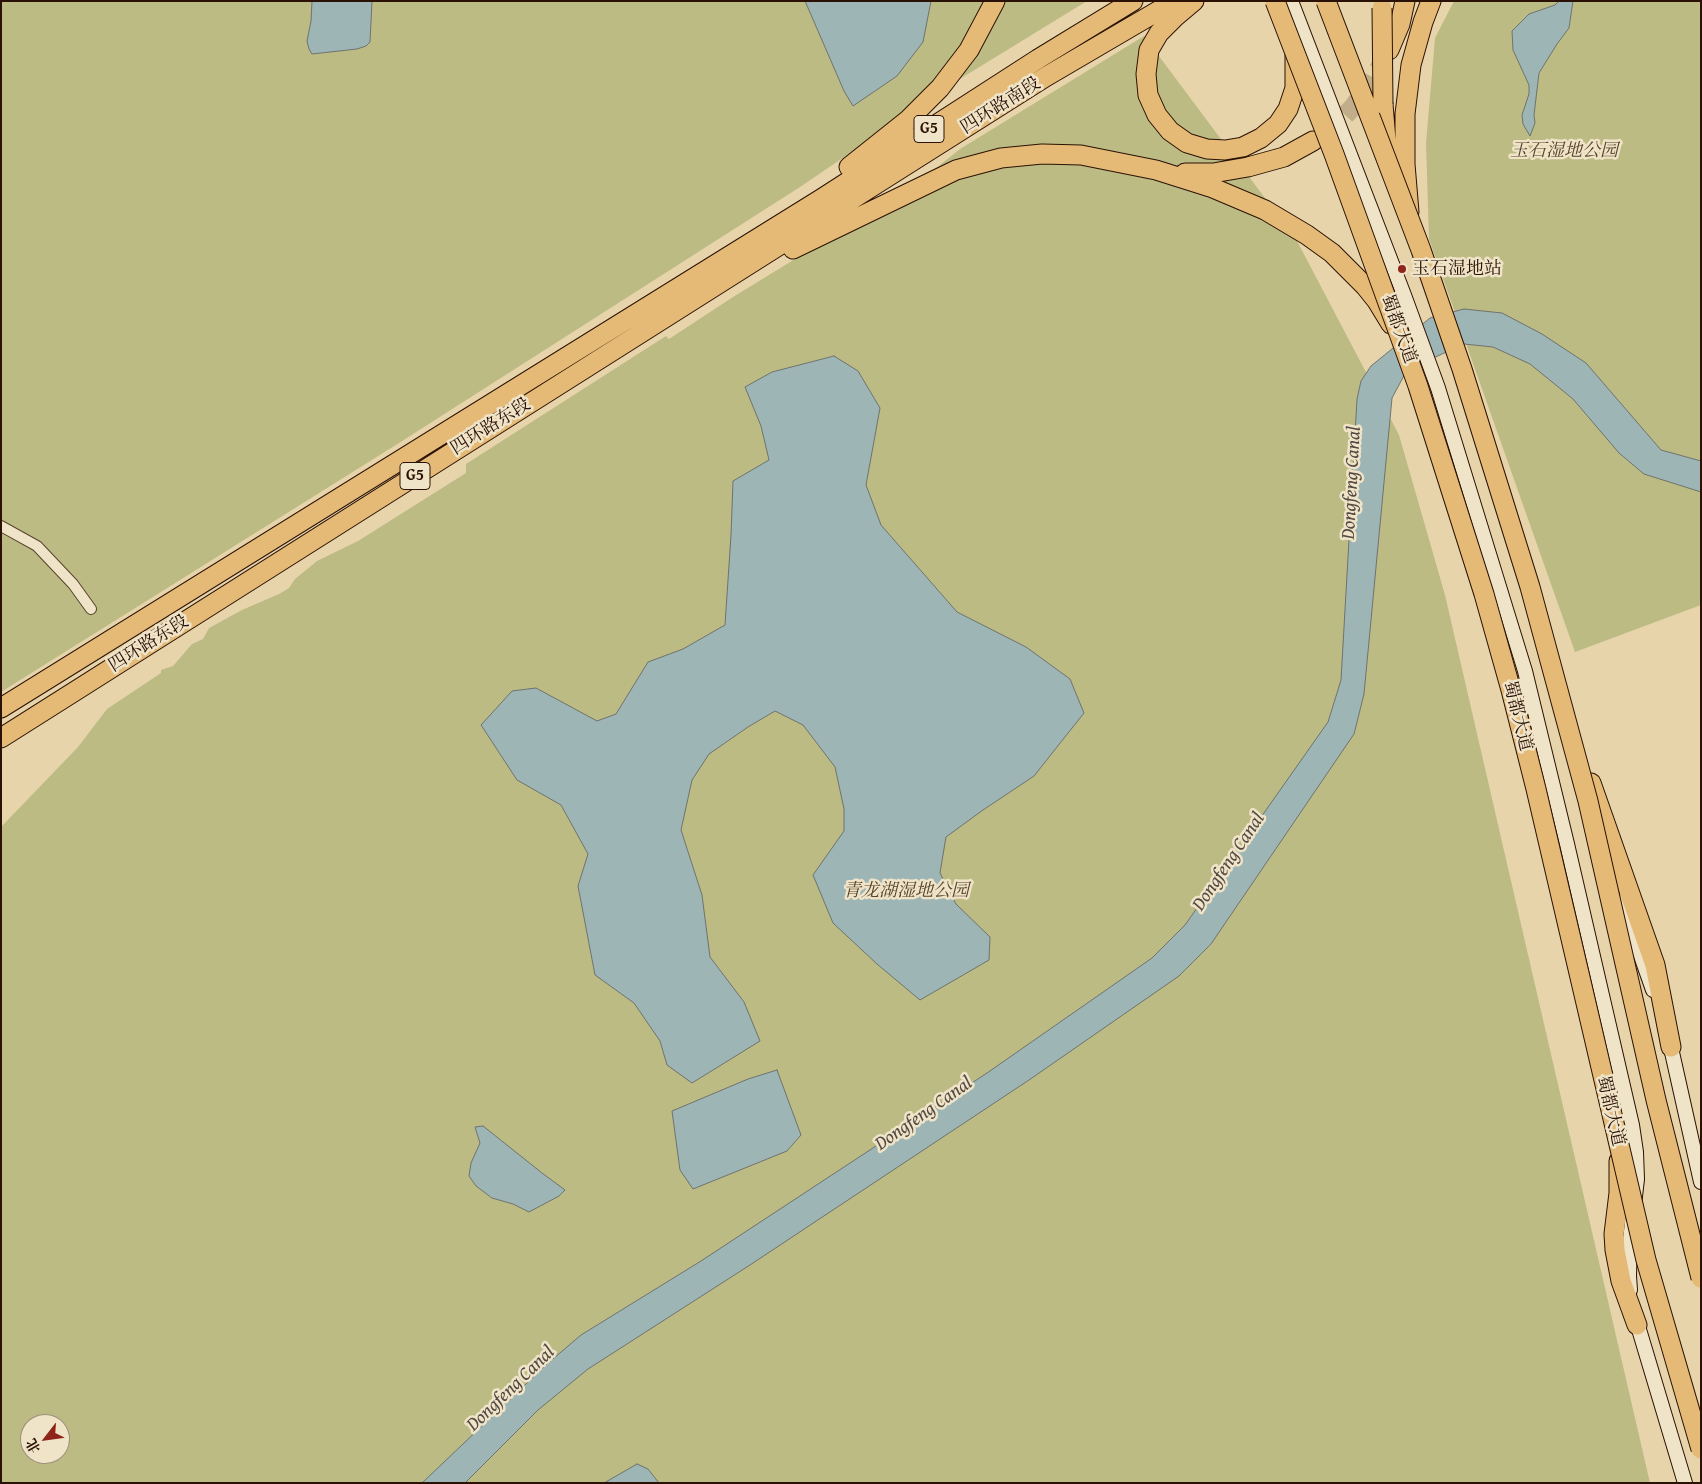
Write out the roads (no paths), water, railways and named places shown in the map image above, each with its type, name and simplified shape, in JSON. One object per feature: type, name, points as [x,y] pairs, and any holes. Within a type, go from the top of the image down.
[{"type":"highway","name":"四环路南段","points":[[826,208],[1038,59],[1134,1]]},
{"type":"highway","name":"四环路南段","points":[[826,208],[1175,1]]},
{"type":"highway","points":[[1194,1],[1158,33],[1149,50],[1146,74],[1148,95],[1157,115],[1170,131],[1187,143],[1208,149],[1226,150],[1243,147],[1262,138],[1278,124],[1288,108],[1295,88],[1296,66],[1293,39]]},
{"type":"highway","name":"蜀都大道","points":[[1275,1],[1334,154],[1418,386],[1484,594],[1536,789],[1646,1260],[1701,1449]]},
{"type":"highway","points":[[1279,1],[1391,298],[1388,318],[1432,389],[1506,650],[1561,868],[1614,1112],[1620,1173],[1614,1234],[1615,1250],[1621,1281],[1637,1325]]},
{"type":"highway","points":[[1326,1],[1421,250],[1462,368],[1530,587],[1588,801],[1656,1100],[1701,1278]]},
{"type":"highway","points":[[1390,50],[1406,1]]},
{"type":"highway","points":[[1409,213],[1405,164],[1405,114],[1411,65],[1431,1]]},
{"type":"highway","points":[[826,208],[857,162],[908,120],[940,88],[968,50],[994,5]]},
{"type":"highway","points":[[1382,5],[1383,104],[1386,140],[1394,172],[1409,213],[1430,285],[1534,592],[1577,742],[1655,965],[1671,1047]]},
{"type":"highway","points":[[709,279],[826,208],[1001,158],[1042,154],[1081,155],[1156,170],[1204,173],[1248,168],[1284,157],[1313,142]]},
{"type":"highway","points":[[1156,170],[1213,188],[1265,210],[1307,235],[1332,253],[1365,286],[1391,298]]},
{"type":"highway","name":"四环路东段","points":[[1,708],[826,208]]},
{"type":"highway","name":"四环路东段","points":[[1,739],[709,279]]},
{"type":"main road","points":[[1291,1],[1391,298],[1432,389]]},
{"type":"main road","points":[[1320,1],[1430,285]]},
{"type":"main road","points":[[1671,1047],[1701,1182]]},
{"type":"main road","points":[[1637,1325],[1685,1483]]},
{"type":"street","points":[[1,526],[37,546],[73,584],[91,609]]},
{"type":"water","points":[[312,1],[372,1],[370,42],[366,46],[357,49],[312,54],[307,41]]},
{"type":"water","points":[[805,1],[931,1],[923,42],[897,76],[853,106],[844,91]]},
{"type":"water","points":[[1559,1],[1573,1],[1569,28],[1539,73],[1534,115],[1535,123],[1530,136],[1523,124],[1522,115],[1529,94],[1529,85],[1513,50],[1512,31],[1529,14],[1555,5]]},
{"type":"water","points":[[1464,309],[1502,313],[1542,334],[1586,363],[1661,450],[1701,461],[1701,492],[1644,474],[1619,453],[1573,399],[1530,364],[1493,347],[1464,344],[1407,370],[1392,398],[1364,694],[1354,734],[1211,944],[1179,976],[1029,1080],[750,1265],[588,1369],[538,1410],[465,1483],[422,1483],[547,1364],[581,1335],[701,1261],[987,1073],[1152,958],[1185,925],[1328,722],[1341,680],[1357,399],[1361,381],[1371,366],[1430,318]]},
{"type":"water","points":[[834,356],[858,371],[880,408],[866,485],[881,525],[957,612],[1026,647],[1070,679],[1084,713],[1034,776],[946,837],[940,873],[956,904],[990,937],[989,960],[920,1000],[877,964],[833,923],[813,875],[844,831],[844,809],[835,767],[803,725],[775,711],[709,754],[692,780],[681,830],[702,895],[710,957],[744,1002],[760,1041],[692,1083],[667,1065],[660,1041],[634,1003],[595,975],[578,886],[588,854],[561,805],[517,780],[481,725],[512,691],[536,688],[597,721],[616,714],[648,662],[683,649],[725,625],[733,481],[769,460],[761,426],[745,387],[772,372]]},
{"type":"water","points":[[777,1070],[801,1135],[787,1151],[693,1189],[680,1170],[672,1111],[748,1079]]},
{"type":"water","points":[[483,1126],[565,1190],[559,1196],[529,1212],[513,1204],[492,1198],[476,1186],[469,1176],[471,1163],[480,1143],[475,1127]]},
{"type":"water","points":[[637,1464],[648,1469],[659,1483],[604,1483]]},
{"type":"tunnel","points":[[1324,133],[1336,125],[1353,107],[1372,81],[1385,58]]},
{"type":"place","name":"玉石湿地站","points":[[1402,269]]},
{"type":"park label","name":"玉石湿地公园","points":[[1564,151]]},
{"type":"park label","name":"青龙湖湿地公园","points":[[906,891]]},
{"type":"water label","name":"Dongfeng Canal","points":[[1352,483]]},
{"type":"water label","name":"Dongfeng Canal","points":[[1229,862]]},
{"type":"water label","name":"Dongfeng Canal","points":[[924,1114]]},
{"type":"water label","name":"Dongfeng Canal","points":[[511,1389]]}]
